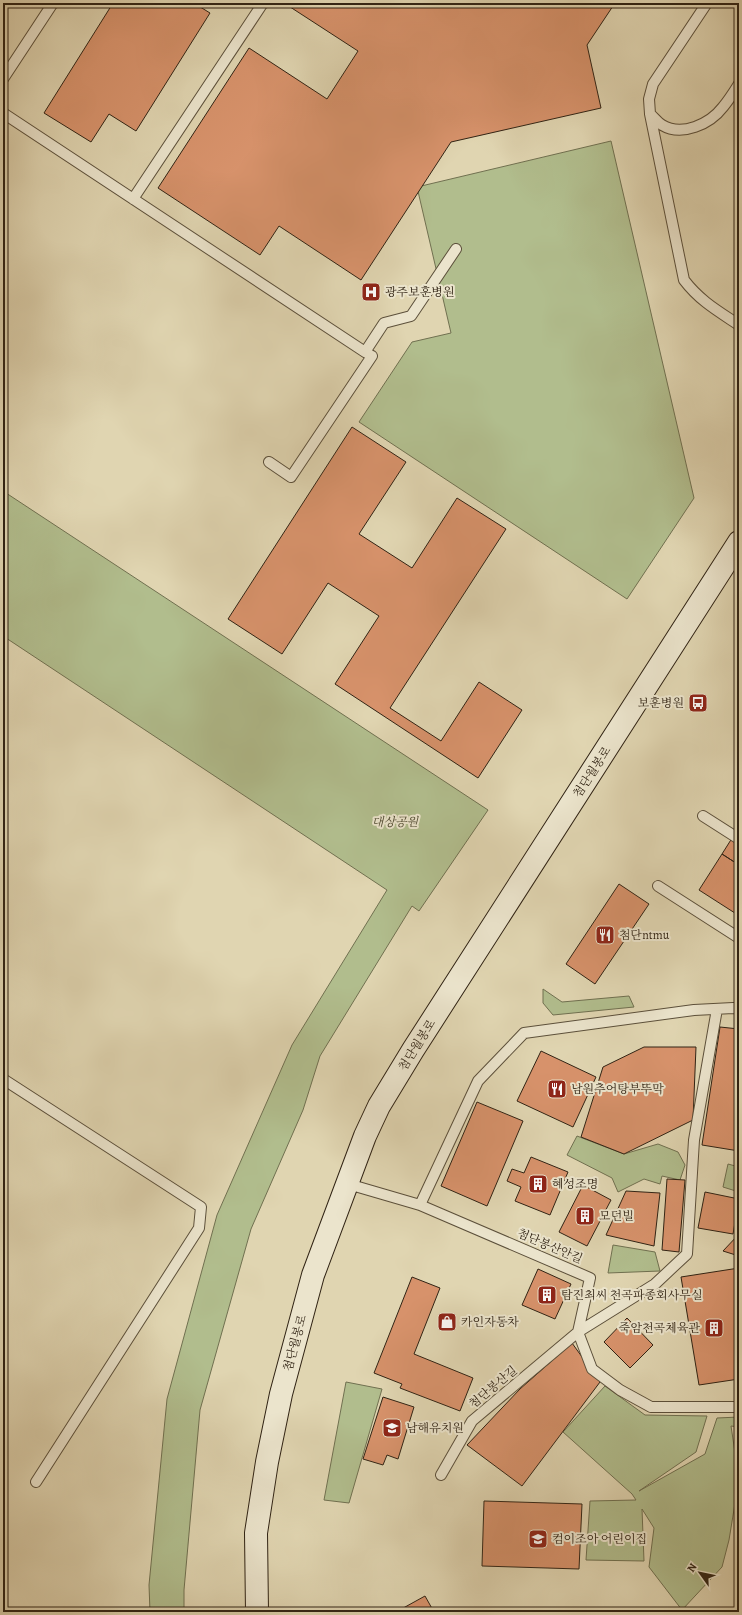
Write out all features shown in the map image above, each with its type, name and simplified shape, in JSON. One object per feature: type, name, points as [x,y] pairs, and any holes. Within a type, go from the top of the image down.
[{"type":"street","name":"첨단월봉로","points":[[257,1612],[256,1533],[267,1462],[280,1402],[313,1275],[365,1136],[379,1106],[739,542]]},
{"type":"lane","points":[[3,79],[53,3]]},
{"type":"lane","points":[[133,199],[263,3]]},
{"type":"lane","points":[[707,3],[653,84],[649,99],[650,114],[684,280],[694,294],[739,325]]},
{"type":"lane","points":[[650,114],[662,125],[677,130],[694,127],[709,120],[723,108],[739,84]]},
{"type":"lane","points":[[3,113],[372,356],[291,476],[269,462]]},
{"type":"lane","points":[[365,352],[384,323],[411,316],[456,249]]},
{"type":"lane","points":[[703,816],[739,839]]},
{"type":"lane","points":[[658,886],[739,938]]},
{"type":"lane","points":[[420,1205],[478,1081],[524,1033],[626,1019],[718,1009],[739,1009]]},
{"type":"lane","name":"첨단봉산길","points":[[441,1475],[472,1422],[578,1332],[655,1284],[687,1254],[694,1140],[718,1009]]},
{"type":"lane","points":[[3,1079],[201,1207],[199,1228],[36,1482]]},
{"type":"lane","name":"첨단봉산안길","points":[[348,1184],[420,1205],[590,1278],[578,1332]]},
{"type":"lane","points":[[578,1332],[592,1369],[620,1390],[651,1407],[739,1407]]},
{"type":"green space","points":[[611,141],[694,498],[627,599],[359,422],[412,342],[451,333],[417,187]]},
{"type":"green space","name":"대상공원","points":[[3,491],[488,810],[419,911],[412,906],[320,1056],[303,1110],[251,1229],[200,1410],[184,1590],[184,1612],[150,1612],[149,1585],[167,1399],[217,1215],[292,1045],[387,890],[3,636]]},
{"type":"green space","points":[[543,989],[562,1002],[629,996],[634,1007],[553,1015],[543,1003]]},
{"type":"green space","points":[[577,1136],[624,1154],[658,1144],[678,1152],[685,1165],[680,1180],[662,1176],[660,1184],[644,1179],[618,1192],[612,1178],[567,1155]]},
{"type":"green space","points":[[728,1164],[739,1167],[739,1192],[723,1187]]},
{"type":"green space","points":[[613,1245],[655,1252],[660,1271],[608,1273]]},
{"type":"green space","points":[[346,1382],[382,1389],[349,1503],[324,1500]]},
{"type":"green space","points":[[605,1386],[645,1415],[707,1416],[696,1452],[639,1491],[705,1454],[717,1418],[739,1417],[739,1427],[731,1426],[739,1479],[729,1540],[722,1567],[682,1610],[649,1567],[654,1528],[642,1509],[644,1561],[586,1560],[590,1501],[636,1500],[632,1494],[563,1432]]},
{"type":"building","points":[[113,3],[198,3],[197,5],[210,13],[136,131],[109,114],[91,142],[44,113]]},
{"type":"building","points":[[284,3],[615,3],[587,45],[601,108],[451,142],[361,280],[279,226],[260,255],[158,188],[249,48],[327,99],[358,51]]},
{"type":"building","points":[[352,427],[406,462],[359,534],[412,568],[457,498],[506,529],[390,708],[441,741],[479,682],[522,710],[478,778],[335,684],[379,616],[328,583],[282,654],[228,619]]},
{"type":"building","points":[[739,827],[739,865],[722,854]]},
{"type":"building","points":[[722,854],[739,865],[738,915],[699,890]]},
{"type":"building","points":[[619,884],[649,904],[595,984],[566,964]]},
{"type":"building","points":[[720,1027],[739,1029],[739,1151],[702,1145]]},
{"type":"building","points":[[644,1047],[696,1047],[693,1120],[624,1154],[581,1137],[603,1067]]},
{"type":"building","name":"남원추어탕부뚜막","points":[[541,1051],[596,1077],[573,1127],[517,1101]]},
{"type":"building","points":[[477,1102],[523,1121],[487,1206],[441,1186]]},
{"type":"building","name":"혜성조명","points":[[531,1157],[568,1172],[550,1215],[515,1201],[521,1187],[507,1181],[512,1169],[524,1173]]},
{"type":"building","points":[[667,1179],[685,1180],[679,1252],[662,1250]]},
{"type":"building","name":"모던빌","points":[[583,1185],[611,1200],[587,1246],[559,1232]]},
{"type":"building","points":[[626,1191],[660,1193],[654,1246],[606,1235]]},
{"type":"building","points":[[705,1192],[739,1199],[733,1234],[698,1228]]},
{"type":"building","points":[[739,1234],[739,1256],[723,1251]]},
{"type":"building","name":"죽암천곡체육관","points":[[739,1268],[739,1379],[699,1385],[681,1277]]},
{"type":"building","name":"탐진최씨 천곡파종회사무실","points":[[538,1269],[571,1284],[555,1319],[522,1305]]},
{"type":"building","points":[[412,1277],[440,1288],[414,1354],[473,1378],[460,1411],[400,1388],[402,1384],[374,1373]]},
{"type":"building","points":[[627,1318],[653,1345],[630,1368],[604,1342]]},
{"type":"building","points":[[572,1343],[600,1382],[522,1486],[467,1445],[520,1389]]},
{"type":"building","points":[[383,1397],[414,1407],[398,1459],[387,1455],[383,1465],[363,1459]]},
{"type":"building","points":[[484,1501],[582,1504],[579,1569],[482,1566]]},
{"type":"building","points":[[425,1596],[434,1612],[396,1612]]},
{"type":"place","name":"광주보훈병원","points":[[371,292]]},
{"type":"place","name":"보훈병원","points":[[698,703]]},
{"type":"place","name":"첨단ntmu","points":[[605,935]]},
{"type":"place","name":"남원추어탕부뚜막","points":[[557,1089]]},
{"type":"place","name":"혜성조명","points":[[538,1184]]},
{"type":"place","name":"모던빌","points":[[585,1216]]},
{"type":"place","name":"탐진최씨 천곡파종회사무실","points":[[547,1295]]},
{"type":"place","name":"카인자동차","points":[[447,1322]]},
{"type":"place","name":"죽암천곡체육관","points":[[714,1328]]},
{"type":"place","name":"남해유치원","points":[[392,1428]]},
{"type":"place","name":"컴이조아 어린이집","points":[[538,1539]]}]
